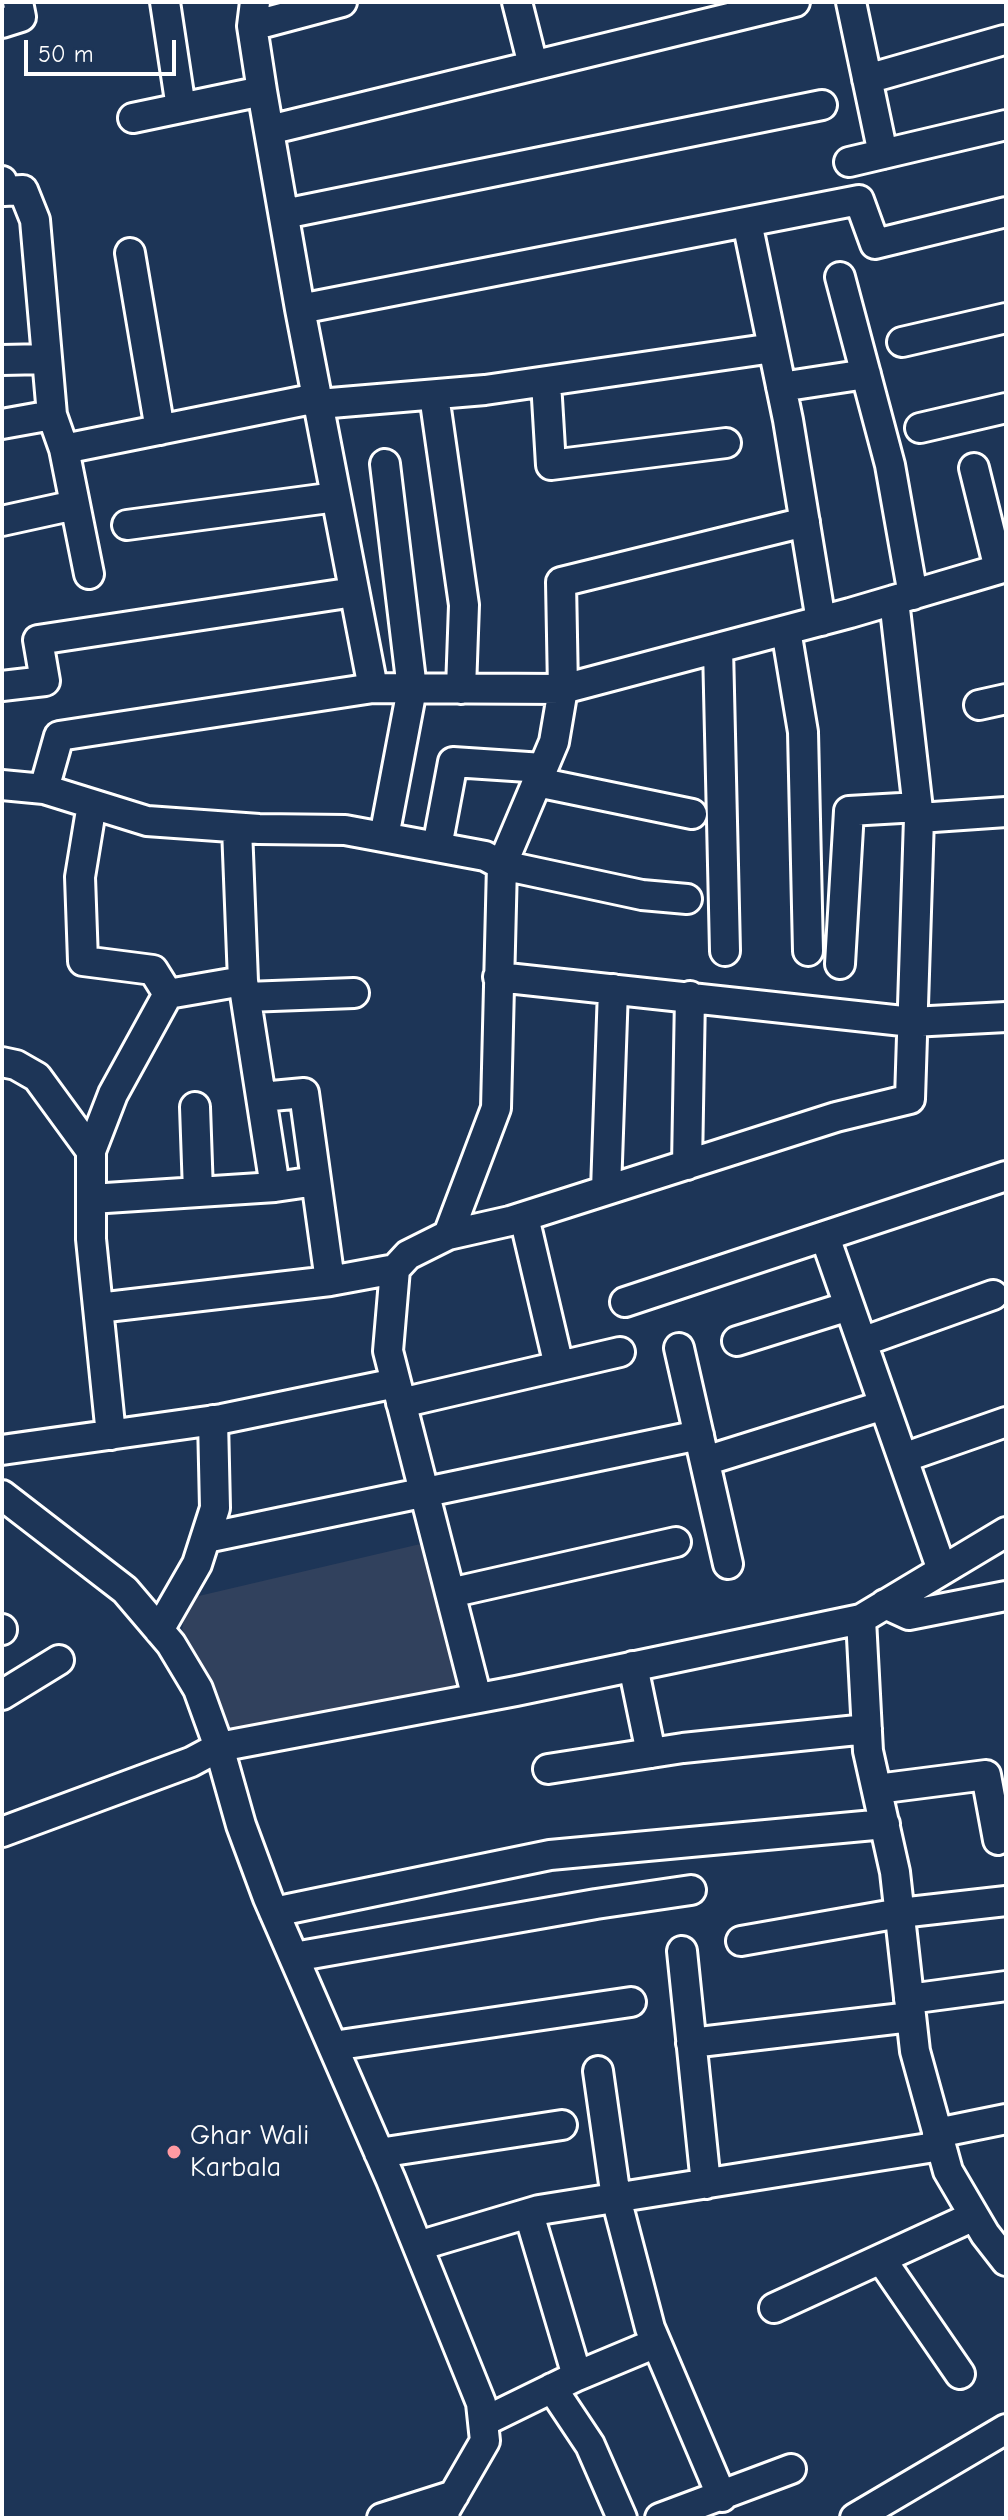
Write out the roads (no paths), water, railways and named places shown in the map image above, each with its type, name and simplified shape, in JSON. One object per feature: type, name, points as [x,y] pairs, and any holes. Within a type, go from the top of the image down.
[{"type":"street","points":[[165,2],[181,108]]},
{"type":"street","points":[[342,2],[253,14],[262,91],[300,309],[373,688]]},
{"type":"street","points":[[517,2],[533,65]]},
{"type":"street","points":[[269,130],[795,2]]},
{"type":"street","points":[[851,2],[883,154]]},
{"type":"street","points":[[867,79],[1004,40]]},
{"type":"street","points":[[133,118],[262,91]]},
{"type":"street","points":[[284,214],[822,105]]},
{"type":"street","points":[[849,162],[1006,125]]},
{"type":"street","points":[[2,181],[4,191],[23,190],[35,220],[52,415],[64,449],[89,574]]},
{"type":"street","points":[[300,309],[859,200],[875,244],[1006,212]]},
{"type":"street","points":[[747,222],[781,387],[821,621]]},
{"type":"street","points":[[130,253],[160,430]]},
{"type":"street","points":[[98,1308],[330,1281],[395,1269],[408,1255],[448,1235],[524,1217],[836,1117],[910,1099],[918,812],[904,597],[890,465],[840,277]]},
{"type":"street","points":[[902,342],[1006,318]]},
{"type":"street","points":[[64,449],[318,401],[434,395],[546,382],[773,348]]},
{"type":"street","points":[[2,360],[47,359]]},
{"type":"street","points":[[781,387],[866,374]]},
{"type":"street","points":[[546,382],[551,465],[726,443]]},
{"type":"street","points":[[434,395],[464,605],[461,689]]},
{"type":"street","points":[[920,428],[1006,408]]},
{"type":"street","points":[[2,424],[52,415]]},
{"type":"street","points":[[384,837],[412,689],[385,464]]},
{"type":"street","points":[[44,789],[59,736],[373,688],[563,689],[821,621],[1002,568],[974,468]]},
{"type":"street","points":[[127,525],[336,497]]},
{"type":"street","points":[[2,521],[75,505]]},
{"type":"street","points":[[448,1235],[496,1108],[502,865],[554,742],[563,689],[561,582],[805,522]]},
{"type":"street","points":[[2,686],[45,681],[38,640],[354,592]]},
{"type":"street","points":[[786,630],[803,732],[808,951]]},
{"type":"street","points":[[718,648],[725,951]]},
{"type":"street","points":[[437,847],[453,762],[540,775],[692,814]]},
{"type":"street","points":[[2,785],[44,789],[147,821],[237,828],[345,830],[485,856],[502,865],[642,895],[687,899]]},
{"type":"street","points":[[92,804],[80,877],[83,961],[153,970],[168,994]]},
{"type":"street","points":[[840,964],[849,811],[1006,812]]},
{"type":"street","points":[[237,828],[244,989],[275,1187]]},
{"type":"street","points":[[498,977],[912,1022],[1006,1017]]},
{"type":"street","points":[[168,994],[244,989],[354,993]]},
{"type":"street","points":[[606,1190],[613,989]]},
{"type":"street","points":[[111,1435],[91,1239],[91,1151],[113,1094],[168,994]]},
{"type":"street","points":[[687,1165],[690,996]]},
{"type":"street","points":[[2,1062],[16,1065],[37,1077],[91,1151]]},
{"type":"street","points":[[261,1097],[304,1093],[330,1281]]},
{"type":"street","points":[[195,1107],[198,1192]]},
{"type":"street","points":[[625,1302],[1006,1176]]},
{"type":"street","points":[[91,1199],[275,1187],[316,1181]]},
{"type":"street","points":[[524,1217],[559,1366]]},
{"type":"street","points":[[825,1237],[942,1570]]},
{"type":"street","points":[[395,1269],[388,1351],[477,1698]]},
{"type":"street","points":[[862,1342],[993,1295]]},
{"type":"street","points":[[737,1341],[849,1306]]},
{"type":"street","points":[[679,1348],[728,1564]]},
{"type":"street","points":[[2,1450],[398,1393],[559,1366],[620,1352]]},
{"type":"street","points":[[206,1538],[424,1494],[702,1448],[884,1405]]},
{"type":"street","points":[[159,1630],[197,1564],[215,1508],[213,1420]]},
{"type":"street","points":[[903,1458],[1006,1422]]},
{"type":"street","points":[[2,1495],[125,1590],[171,1644],[198,1689],[219,1747],[241,1825],[274,1912],[379,2153],[481,2403],[485,2441],[449,2507],[382,2518]]},
{"type":"street","points":[[873,1612],[1006,1532]]},
{"type":"street","points":[[450,1593],[676,1542]]},
{"type":"street","points":[[2,1832],[191,1762],[219,1747],[633,1666],[873,1612],[909,1615],[1006,1596]]},
{"type":"street","points":[[873,1612],[868,1751],[895,1872],[915,2051],[948,2171],[974,2216],[1006,2261]]},
{"type":"street","points":[[2,1695],[59,1660]]},
{"type":"street","points":[[633,1666],[651,1753]]},
{"type":"street","points":[[548,1769],[651,1753],[867,1729]]},
{"type":"street","points":[[877,1789],[986,1775],[998,1840]]},
{"type":"street","points":[[274,1912],[550,1855],[885,1824]]},
{"type":"street","points":[[294,1957],[691,1890]]},
{"type":"street","points":[[741,1941],[900,1913],[1006,1901]]},
{"type":"street","points":[[682,1951],[706,2184]]},
{"type":"street","points":[[691,2043],[910,2008],[1006,1986]]},
{"type":"street","points":[[333,2046],[631,2002]]},
{"type":"street","points":[[598,2071],[616,2198],[650,2328],[722,2497]]},
{"type":"street","points":[[418,2246],[529,2214],[939,2140],[1006,2119]]},
{"type":"street","points":[[379,2153],[562,2125]]},
{"type":"street","points":[[529,2214],[565,2382],[622,2518]]},
{"type":"street","points":[[774,2308],[974,2216]]},
{"type":"street","points":[[881,2259],[960,2374]]},
{"type":"street","points":[[483,2422],[656,2343]]},
{"type":"street","points":[[868,2515],[1006,2429]]},
{"type":"street","points":[[660,2518],[791,2469]]},
{"type":"place","name":"Ghar Wali Karbala","points":[[174,2152]]}]
